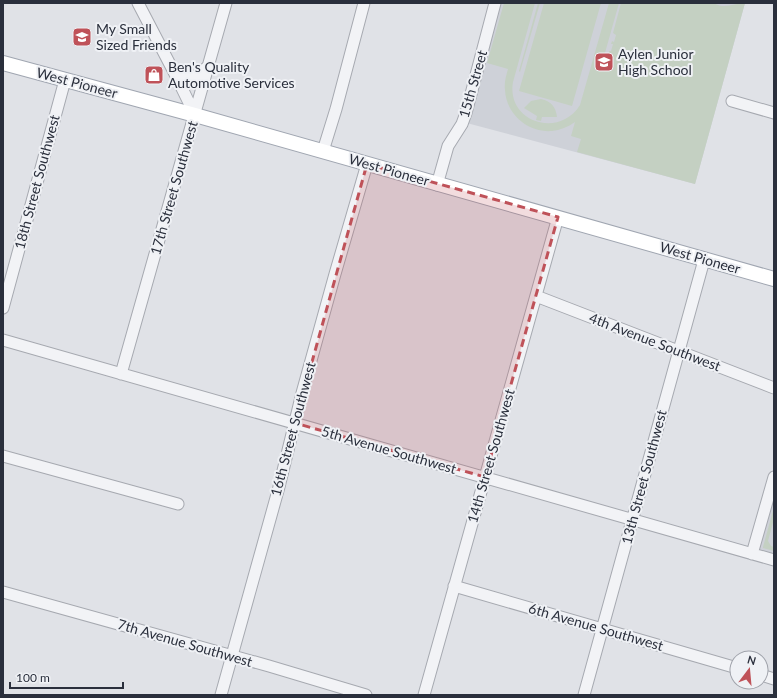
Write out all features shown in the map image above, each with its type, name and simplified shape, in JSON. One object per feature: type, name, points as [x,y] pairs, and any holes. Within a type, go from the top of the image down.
[{"type":"main road","name":"West Pioneer","points":[[3,63],[195,115],[774,279]]},
{"type":"street","points":[[138,3],[195,115]]},
{"type":"street","name":"17th Street Southwest","points":[[122,374],[226,3]]},
{"type":"street","points":[[323,151],[336,109],[364,3]]},
{"type":"street","name":"15th Street","points":[[438,184],[448,146],[460,127],[466,113],[495,3]]},
{"type":"street","points":[[175,74],[186,78],[194,77],[201,73],[210,64]]},
{"type":"street","name":"18th Street Southwest","points":[[3,308],[66,80]]},
{"type":"street","points":[[732,101],[774,113]]},
{"type":"street","name":"16th Street Southwest","points":[[221,695],[302,393],[346,235],[368,164]]},
{"type":"street","name":"14th Street Southwest","points":[[424,695],[558,217]]},
{"type":"street","name":"13th Street Southwest","points":[[584,695],[704,260]]},
{"type":"street","name":"4th Avenue Southwest","points":[[536,296],[774,388]]},
{"type":"street","name":"5th Avenue Southwest","points":[[3,340],[774,560]]},
{"type":"street","points":[[3,456],[178,504]]},
{"type":"street","points":[[752,554],[774,477]]},
{"type":"street","name":"6th Avenue Southwest","points":[[454,586],[729,666]]},
{"type":"street","name":"7th Avenue Southwest","points":[[3,592],[366,695]]},
{"type":"highlighted area","points":[[367,164],[558,217],[485,477],[295,423]]},
{"type":"shaded area","name":"Aylen Junior High School","points":[[494,3],[745,3],[695,184],[463,122]]},
{"type":"shaded area","points":[[774,477],[774,560],[752,554]]},
{"type":"green space","name":"Aylen Junior High School","points":[[504,3],[535,3],[513,82],[513,96],[518,107],[526,116],[536,121],[548,123],[560,121],[571,115],[580,105],[609,3],[619,3],[603,60],[606,61],[609,60],[609,51],[611,51],[613,44],[611,44],[612,41],[614,42],[616,35],[613,33],[621,3],[714,3],[726,6],[745,3],[695,184],[577,152],[581,139],[571,136],[575,122],[558,130],[543,131],[535,129],[520,120],[509,107],[506,99],[505,85],[508,69],[487,63]]},
{"type":"green space","points":[[538,3],[540,3],[520,72],[519,71]]},
{"type":"green space","points":[[544,3],[601,3],[572,106],[519,91]]},
{"type":"green space","points":[[541,99],[548,101],[552,105],[557,117],[542,117],[541,121],[536,120],[537,116],[524,108],[531,101]]},
{"type":"green space","points":[[774,507],[774,519],[768,541],[771,546],[774,547],[774,551],[763,547]]},
{"type":"place","name":"My Small Sized Friends","points":[[82,37]]},
{"type":"place","name":"Aylen Junior High School","points":[[604,62]]},
{"type":"place","name":"Ben's Quality Automotive Services","points":[[154,75]]}]
